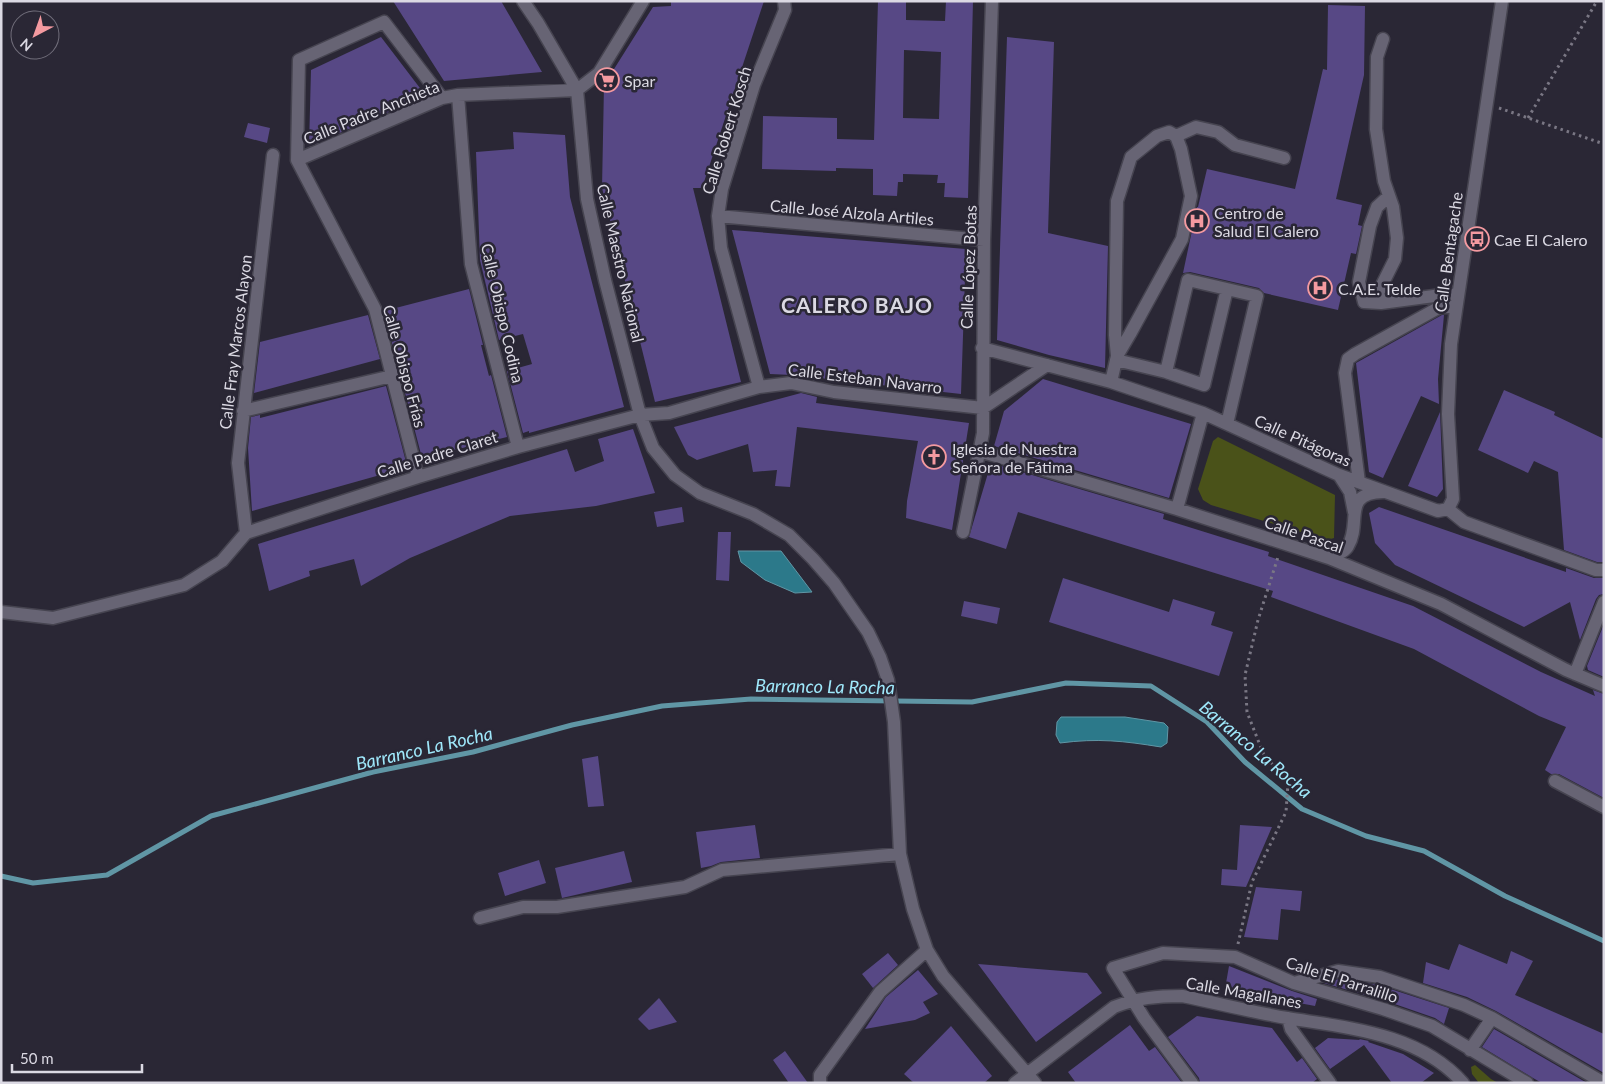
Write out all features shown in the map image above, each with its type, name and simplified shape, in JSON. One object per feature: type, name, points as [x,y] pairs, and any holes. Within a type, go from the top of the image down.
[{"type":"street","name":"Calle Maestro Nacional","points":[[523,1],[577,90],[587,199],[640,415],[653,448],[675,474],[700,493],[754,514],[789,535],[834,584],[868,632],[888,680],[894,722],[900,854],[913,909],[927,950],[943,976],[1031,1078]]},
{"type":"street","points":[[577,90],[599,73],[643,1]]},
{"type":"street","name":"Calle Robert Kosch","points":[[759,386],[721,248],[718,216],[722,189],[754,84],[785,10],[784,1]]},
{"type":"street","name":"Calle López Botas","points":[[963,532],[983,433],[984,240],[992,1]]},
{"type":"street","name":"Calle Bentagache","points":[[1448,509],[1453,499],[1448,414],[1451,344],[1502,1]]},
{"type":"street","points":[[297,160],[299,60],[384,22],[442,98]]},
{"type":"street","points":[[1381,303],[1378,293],[1395,259],[1396,238],[1393,207],[1384,181],[1376,129],[1377,57],[1383,39]]},
{"type":"street","name":"Calle Padre Anchieta","points":[[297,160],[442,98],[458,95],[577,90]]},
{"type":"street","name":"Calle Obispo Codina","points":[[458,95],[471,264],[518,447]]},
{"type":"street","points":[[1176,136],[1196,127],[1218,132],[1235,145],[1284,158]]},
{"type":"street","points":[[1111,382],[1116,358],[1117,201],[1131,157],[1157,136],[1169,132],[1176,136],[1182,148],[1191,196],[1182,239],[1116,358]]},
{"type":"street","name":"Calle Fray Marcos Alayon","points":[[246,533],[238,463],[273,155]]},
{"type":"street","name":"Calle Obispo Frías","points":[[297,160],[375,309],[418,477]]},
{"type":"street","points":[[1359,482],[1345,373],[1348,359],[1440,307],[1457,302],[1449,294],[1381,303],[1364,302],[1359,282],[1372,220],[1377,207],[1389,196]]},
{"type":"street","name":"Calle José Alzola Artiles","points":[[718,216],[984,240]]},
{"type":"street","points":[[1166,372],[1188,280],[1257,296],[1227,424]]},
{"type":"street","points":[[1116,358],[1204,385],[1227,289]]},
{"type":"street","name":"Calle Pitágoras","points":[[982,348],[1111,382],[1203,413],[1359,482],[1438,511],[1448,509],[1464,522],[1596,570],[1604,570]]},
{"type":"street","points":[[983,408],[1047,365]]},
{"type":"street","points":[[243,411],[392,376]]},
{"type":"street","name":"Calle Esteban Navarro","points":[[640,415],[670,413],[759,386],[791,383],[834,392],[983,408]]},
{"type":"street","points":[[1177,509],[1203,413]]},
{"type":"street","name":"Calle Padre Claret","points":[[246,533],[418,477],[518,447],[640,415]]},
{"type":"street","name":"Calle Pascal","points":[[979,451],[1177,509],[1329,558],[1441,604],[1575,674],[1604,686]]},
{"type":"street","points":[[1329,558],[1348,548],[1353,534],[1354,512],[1350,492],[1339,474]]},
{"type":"street","points":[[1354,512],[1361,497],[1373,492],[1385,492]]},
{"type":"street","points":[[1,612],[53,618],[184,586],[222,562],[246,533]]},
{"type":"street","points":[[1575,674],[1604,602]]},
{"type":"street","points":[[1555,781],[1604,807]]},
{"type":"street","points":[[480,918],[522,907],[557,907],[686,886],[722,870],[900,854]]},
{"type":"street","points":[[820,1083],[820,1074],[880,992],[927,950]]},
{"type":"street","name":"Calle El Parralillo","points":[[1132,1000],[1112,968],[1163,954],[1235,957],[1294,983],[1432,1026],[1527,1083]]},
{"type":"street","points":[[1294,983],[1338,970],[1380,977],[1464,1005],[1492,1018],[1604,1083]]},
{"type":"street","name":"Calle Magallanes","points":[[1015,1083],[1031,1078],[1114,1007],[1132,1000],[1156,996],[1182,996],[1372,1033],[1406,1043],[1437,1061],[1464,1083]]},
{"type":"street","points":[[1132,1000],[1192,1083]]},
{"type":"street","points":[[1288,1018],[1291,1029],[1330,1083]]},
{"type":"street","points":[[1470,1050],[1492,1018]]},
{"type":"path","points":[[1528,118],[1597,1]]},
{"type":"path","points":[[1487,104],[1604,144]]},
{"type":"path","points":[[1235,957],[1252,882],[1286,812],[1288,783],[1263,753],[1247,712],[1245,675],[1258,620],[1283,543]]},
{"type":"green space","points":[[1218,437],[1335,495],[1334,538],[1327,540],[1211,505],[1203,500],[1198,489],[1213,441]]},
{"type":"green space","points":[[1475,1065],[1498,1083],[1479,1083],[1472,1074],[1471,1067]]},
{"type":"water","points":[[738,551],[781,551],[812,592],[795,593],[765,580],[741,562]]},
{"type":"water","points":[[1061,717],[1125,717],[1164,723],[1168,727],[1167,743],[1161,747],[1111,741],[1060,743],[1056,735],[1057,722]]},
{"type":"building","points":[[393,1],[501,1],[542,72],[444,81]]},
{"type":"building","points":[[671,1],[764,1],[702,188],[693,188],[741,382],[655,402],[602,188],[604,85],[653,7],[671,6]]},
{"type":"building","points":[[878,1],[906,1],[906,20],[945,21],[946,1],[973,1],[968,198],[944,197],[945,183],[937,183],[938,175],[903,174],[903,182],[898,182],[897,196],[873,195],[873,169],[836,168],[836,171],[762,169],[763,116],[837,118],[837,139],[874,140]],"holes":[[[904,50],[941,52],[939,119],[903,118]]]},
{"type":"building","points":[[1328,5],[1365,6],[1364,75],[1336,199],[1362,205],[1358,225],[1362,226],[1356,254],[1351,253],[1338,310],[1264,293],[1259,288],[1190,272],[1183,273],[1207,169],[1295,189],[1323,69],[1327,70]]},
{"type":"building","points":[[381,37],[426,96],[309,146],[311,70]]},
{"type":"building","points":[[1007,37],[1054,42],[1048,233],[1108,246],[1105,368],[997,340]]},
{"type":"building","points":[[248,123],[270,128],[267,143],[244,137]]},
{"type":"building","points":[[513,132],[565,135],[570,197],[624,407],[529,433],[529,431],[523,433],[507,371],[532,364],[523,334],[499,340],[480,260],[476,152],[514,149]]},
{"type":"building","points":[[732,230],[966,249],[961,394],[770,374]]},
{"type":"building","points":[[469,289],[483,345],[481,345],[507,437],[422,458],[402,381],[405,380],[398,354],[395,355],[384,311]]},
{"type":"building","points":[[368,315],[380,359],[254,393],[260,342]]},
{"type":"building","points":[[1444,315],[1438,379],[1439,404],[1421,396],[1383,478],[1369,472],[1356,363]]},
{"type":"building","points":[[1043,379],[1191,424],[1169,498],[994,446],[1004,411]]},
{"type":"building","points":[[386,386],[406,462],[403,463],[405,468],[252,511],[248,448],[251,417],[260,415],[260,418]]},
{"type":"building","points":[[1504,390],[1555,412],[1554,415],[1604,439],[1604,562],[1597,562],[1564,550],[1558,472],[1534,461],[1528,473],[1478,450]]},
{"type":"building","points":[[801,393],[817,397],[816,403],[969,423],[952,530],[906,518],[907,501],[918,441],[797,427],[790,487],[775,486],[777,470],[753,472],[748,444],[697,460],[688,455],[674,427]]},
{"type":"building","points":[[1440,412],[1443,489],[1437,497],[1408,486]]},
{"type":"building","points":[[633,429],[655,493],[596,506],[510,516],[410,558],[361,586],[354,559],[309,571],[310,576],[269,591],[258,544],[567,449],[575,472],[604,461],[598,439]]},
{"type":"building","points":[[991,463],[1164,514],[1163,519],[1269,552],[1268,556],[1413,606],[1541,672],[1595,696],[1593,690],[1604,694],[1604,798],[1559,774],[1551,774],[1545,770],[1566,727],[1539,716],[1414,649],[1271,597],[1273,591],[1018,512],[1006,549],[969,537]]},
{"type":"building","points":[[682,507],[684,522],[657,527],[654,512]]},
{"type":"building","points":[[1379,507],[1566,572],[1566,568],[1594,578],[1604,578],[1604,594],[1599,595],[1596,599],[1580,640],[1570,602],[1524,627],[1395,565],[1375,543],[1369,513]]},
{"type":"building","points":[[718,532],[731,532],[729,581],[716,580]]},
{"type":"building","points":[[1063,578],[1169,612],[1173,599],[1215,612],[1211,625],[1233,632],[1219,676],[1049,622]]},
{"type":"building","points":[[964,601],[1000,608],[997,624],[961,616]]},
{"type":"building","points":[[1604,624],[1604,677],[1588,670],[1587,666]]},
{"type":"building","points":[[598,756],[604,806],[588,807],[582,759]]},
{"type":"building","points":[[755,825],[760,858],[721,862],[701,868],[696,832]]},
{"type":"building","points":[[1240,825],[1272,827],[1246,887],[1221,885],[1222,869],[1237,870]]},
{"type":"building","points":[[624,851],[632,882],[562,898],[555,868]]},
{"type":"building","points":[[539,860],[546,883],[505,896],[498,873]]},
{"type":"building","points":[[1256,887],[1302,891],[1300,911],[1281,909],[1278,940],[1244,937]]},
{"type":"building","points":[[1459,944],[1507,964],[1511,951],[1533,961],[1515,995],[1604,1034],[1604,1073],[1496,1011],[1467,997],[1423,983],[1426,962],[1449,970]]},
{"type":"building","points":[[888,953],[898,965],[873,988],[862,974]]},
{"type":"building","points":[[978,964],[1087,973],[1102,993],[1036,1042]]},
{"type":"building","points":[[1229,966],[1317,999],[1315,1006],[1225,989]]},
{"type":"building","points":[[918,970],[938,994],[923,1002],[930,1013],[915,1020],[865,1029],[886,997]]},
{"type":"building","points":[[1339,979],[1378,985],[1449,1008],[1444,1024],[1435,1018],[1386,1001],[1324,983]]},
{"type":"building","points":[[659,998],[677,1022],[649,1030],[638,1019]]},
{"type":"building","points":[[1197,1016],[1272,1028],[1297,1062],[1302,1058],[1317,1079],[1312,1083],[1200,1083],[1199,1078],[1168,1037]]},
{"type":"building","points":[[1130,1025],[1149,1051],[1155,1047],[1182,1083],[1076,1083],[1068,1072]]},
{"type":"building","points":[[951,1026],[992,1076],[984,1083],[914,1083],[904,1074]]},
{"type":"building","points":[[1494,1029],[1587,1083],[1542,1083],[1533,1078],[1482,1047]]},
{"type":"building","points":[[1328,1038],[1369,1041],[1403,1054],[1434,1073],[1421,1083],[1392,1083],[1364,1045],[1330,1069],[1315,1048]]},
{"type":"building","points":[[785,1051],[808,1083],[789,1083],[773,1060]]},
{"type":"waterway","name":"Barranco La Rocha","points":[[1,876],[33,883],[107,875],[211,816],[373,772],[473,752],[572,725],[662,706],[751,699],[972,702],[1066,683],[1151,686],[1207,722],[1245,762],[1302,809],[1366,836],[1424,851],[1505,896],[1604,941]]},
{"type":"place","name":"Spar","points":[[607,80]]},
{"type":"place","name":"Centro de Salud El Calero","points":[[1197,221]]},
{"type":"place","name":"Cae El Calero","points":[[1477,239]]},
{"type":"place","name":"C.A.E. Telde","points":[[1320,288]]},
{"type":"place","name":"Iglesia de Nuestra Señora de Fátima","points":[[934,457]]},
{"type":"district","name":"CALERO BAJO","points":[[857,304]]}]
